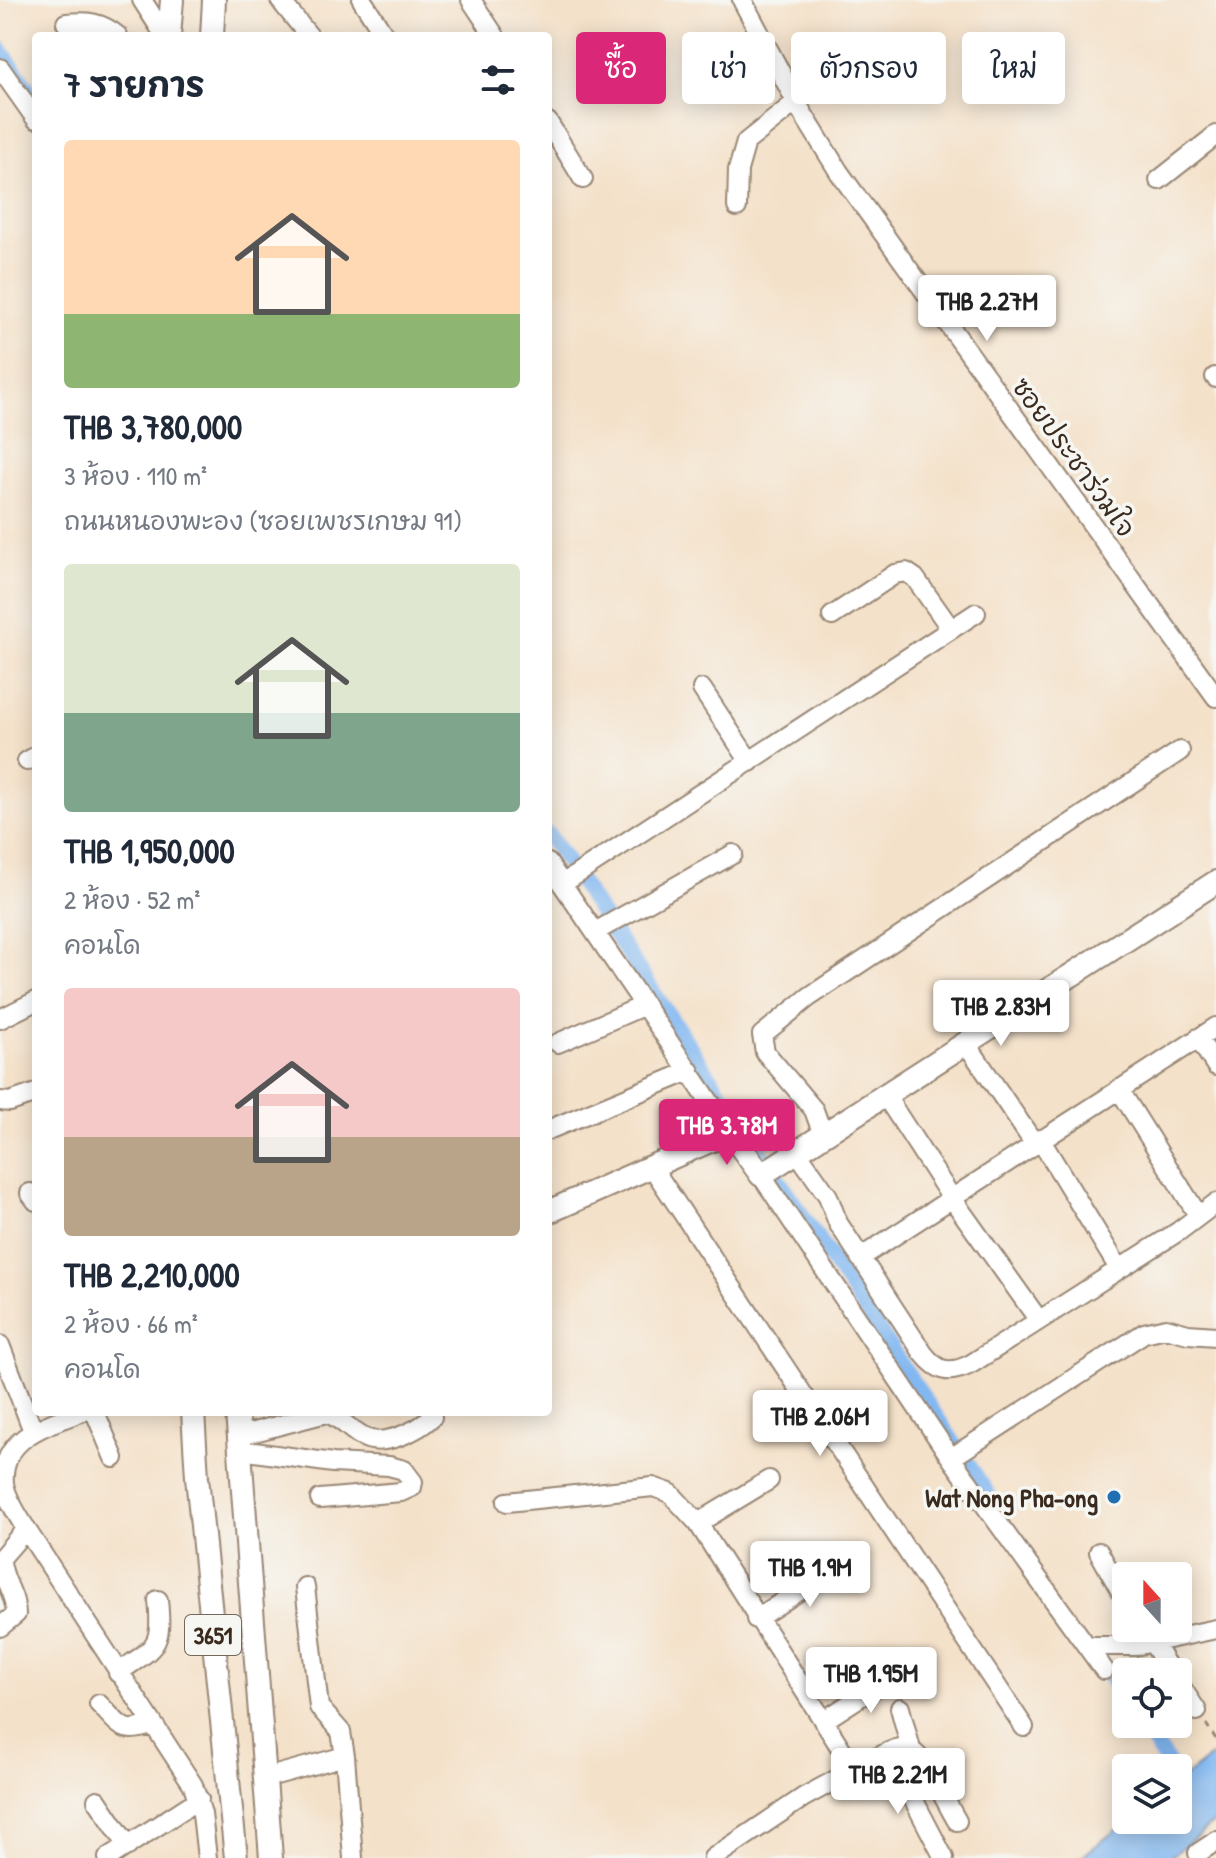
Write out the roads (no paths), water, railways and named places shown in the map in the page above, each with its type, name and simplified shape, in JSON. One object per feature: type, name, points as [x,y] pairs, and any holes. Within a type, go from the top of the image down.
[{"type":"main road","points":[[168,32],[172,0]]},
{"type":"main road","points":[[212,32],[214,0]]},
{"type":"main road","points":[[552,1210],[730,1132],[761,1175],[1216,882]]},
{"type":"main road","name":"3651","points":[[193,1416],[234,1852]]},
{"type":"main road","name":"3651","points":[[237,1416],[271,1858]]},
{"type":"street","points":[[142,0],[164,32]]},
{"type":"street","points":[[280,0],[306,32]]},
{"type":"street","points":[[362,0],[382,32]]},
{"type":"street","points":[[471,0],[492,32]]},
{"type":"street","name":"ซอยประชาร่วมใจ","points":[[742,0],[791,93]]},
{"type":"street","points":[[66,23],[99,23],[112,32]]},
{"type":"street","points":[[0,68],[7,92],[32,115]]},
{"type":"street","points":[[737,207],[738,170],[746,142],[794,104]]},
{"type":"street","name":"ซอยประชาร่วมใจ","points":[[797,104],[848,185],[1216,697]]},
{"type":"street","points":[[552,129],[583,179]]},
{"type":"street","points":[[1159,180],[1216,135]]},
{"type":"street","points":[[832,616],[895,574],[906,572],[915,578],[951,629]]},
{"type":"street","points":[[562,884],[976,613]]},
{"type":"street","points":[[702,689],[750,762]]},
{"type":"street","points":[[823,1135],[814,1110],[765,1052],[762,1035],[809,997],[1180,751]]},
{"type":"street","points":[[595,932],[733,854]]},
{"type":"street","points":[[552,869],[730,1132]]},
{"type":"street","points":[[0,1019],[32,1003]]},
{"type":"street","points":[[558,1043],[645,1005]]},
{"type":"street","points":[[860,1258],[1216,1027]]},
{"type":"street","points":[[1198,1038],[1216,1066]]},
{"type":"street","points":[[966,1043],[1037,1141],[1118,1267]]},
{"type":"street","points":[[552,1128],[690,1071]]},
{"type":"street","points":[[1119,1089],[1198,1215]]},
{"type":"street","points":[[0,1101],[10,1102],[32,1094]]},
{"type":"street","points":[[885,1095],[951,1197],[1038,1319]]},
{"type":"street","points":[[797,1152],[828,1196],[838,1223],[860,1258],[933,1366],[943,1371],[955,1372],[971,1364],[1118,1267],[1179,1231],[1216,1203]]},
{"type":"street","points":[[652,1167],[1024,1727]]},
{"type":"street","points":[[761,1175],[951,1458],[1104,1670]]},
{"type":"street","points":[[951,1458],[1144,1333],[1166,1328],[1188,1334],[1216,1336]]},
{"type":"street","points":[[0,1345],[33,1431]]},
{"type":"street","points":[[71,1416],[17,1440],[3,1457],[4,1485],[26,1529],[193,1785],[199,1799],[207,1858]]},
{"type":"street","points":[[97,1416],[114,1458]]},
{"type":"street","points":[[239,1443],[317,1416]]},
{"type":"street","points":[[334,1416],[372,1441],[422,1426],[432,1416]]},
{"type":"street","points":[[239,1443],[333,1463],[389,1466],[404,1470],[413,1482],[412,1487],[401,1492],[320,1499]]},
{"type":"street","points":[[698,1523],[769,1480]]},
{"type":"street","points":[[507,1502],[653,1487],[670,1493],[698,1523],[756,1619],[854,1769]]},
{"type":"street","points":[[0,1627],[16,1614],[16,1604],[0,1566],[1,1558],[26,1529]]},
{"type":"street","points":[[1099,1552],[1112,1576]]},
{"type":"street","points":[[756,1619],[841,1564]]},
{"type":"street","points":[[305,1587],[319,1707],[341,1732],[353,1858]]},
{"type":"street","points":[[118,1673],[154,1647],[159,1639],[158,1600]]},
{"type":"street","points":[[1192,1632],[1216,1629]]},
{"type":"street","points":[[1087,1646],[1123,1647],[1136,1642]]},
{"type":"street","points":[[823,1721],[897,1673]]},
{"type":"street","points":[[1192,1703],[1197,1711]]},
{"type":"street","points":[[99,1704],[123,1729],[131,1732],[153,1724]]},
{"type":"street","points":[[900,1708],[911,1749],[920,1758],[957,1821]]},
{"type":"street","points":[[718,1856],[804,1797],[854,1769],[900,1748],[911,1749]]},
{"type":"street","points":[[265,1778],[345,1756]]},
{"type":"street","points":[[878,1757],[889,1759],[897,1768],[944,1858]]},
{"type":"street","points":[[108,1858],[199,1799]]},
{"type":"street","points":[[97,1800],[128,1846]]},
{"type":"street","points":[[1197,1856],[1216,1841]]},
{"type":"water","points":[[1216,1753],[1216,1821],[1169,1858],[1080,1858],[1112,1833],[1192,1834],[1192,1771]]},
{"type":"waterway","points":[[0,49],[32,94]]},
{"type":"waterway","points":[[552,840],[989,1496]]},
{"type":"waterway","points":[[1098,1659],[1112,1680]]},
{"type":"waterway","points":[[1151,1738],[1162,1754]]},
{"type":"place","name":"Wat Nong Pha-ong","points":[[1114,1497]]}]
